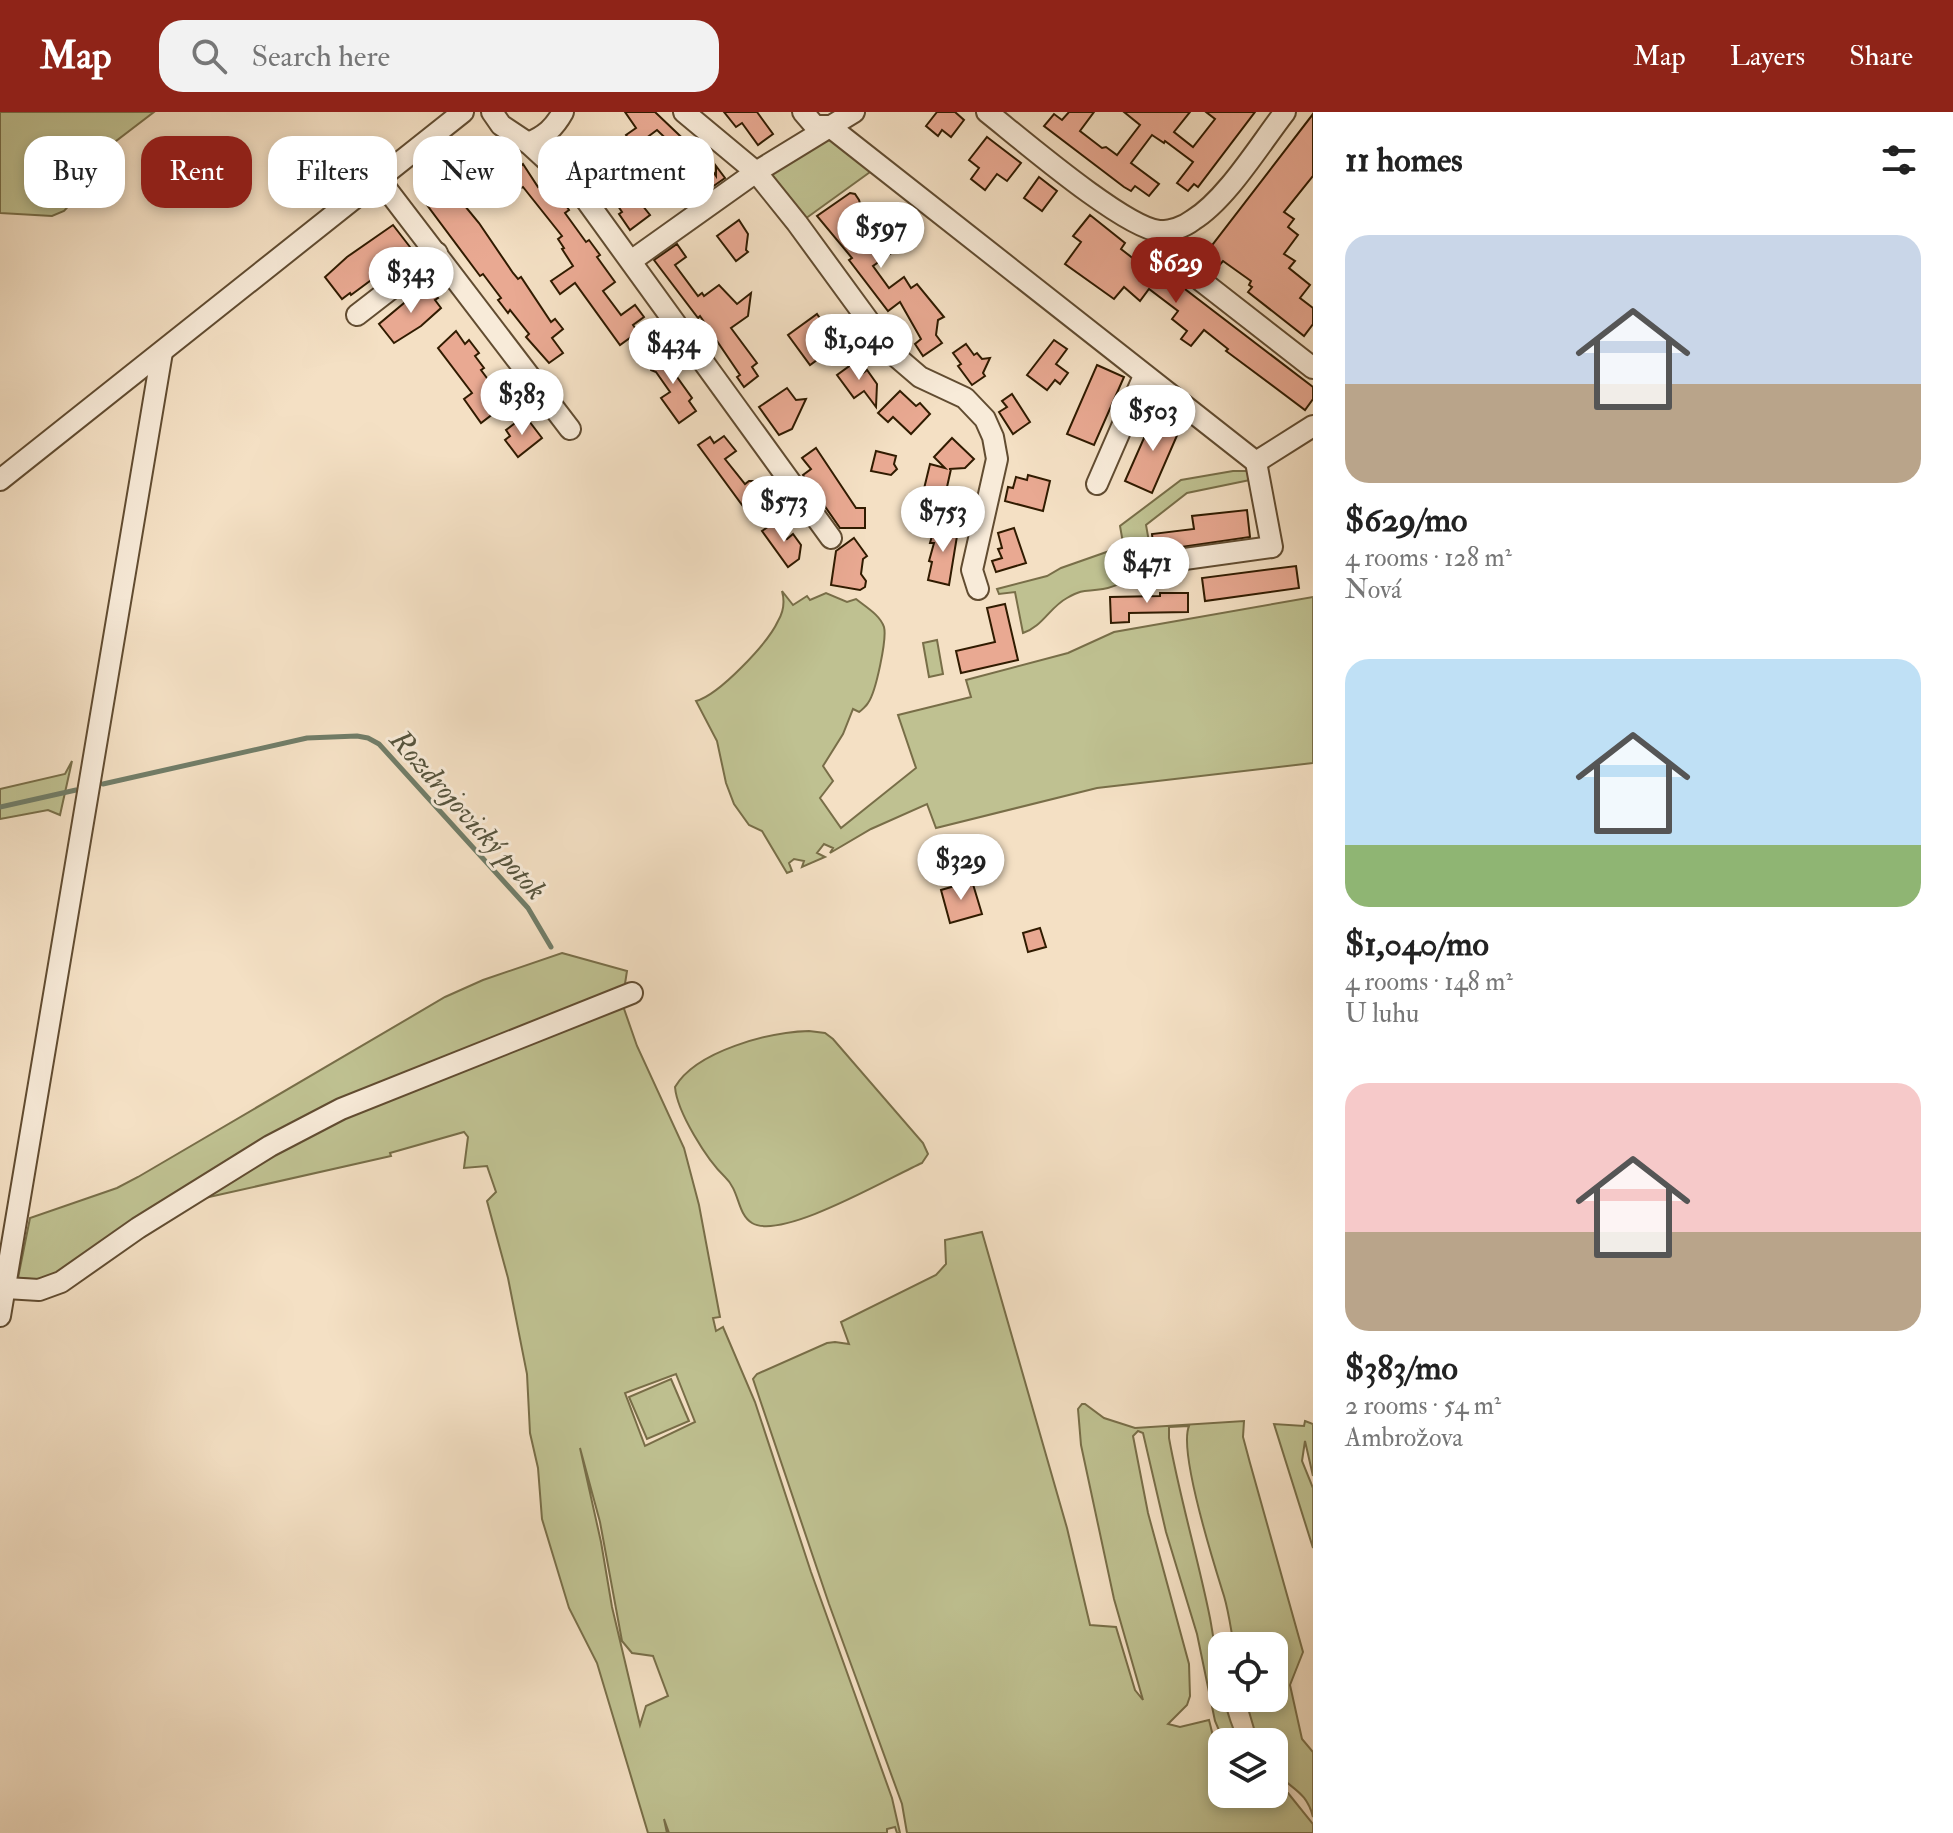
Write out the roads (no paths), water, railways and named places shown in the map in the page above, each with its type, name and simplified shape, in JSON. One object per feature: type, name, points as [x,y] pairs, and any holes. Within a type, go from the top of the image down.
[{"type":"street","points":[[397,165],[463,112]]},
{"type":"street","points":[[492,112],[501,125],[528,143],[578,189],[831,538]]},
{"type":"street","points":[[528,143],[544,136],[563,112]]},
{"type":"street","points":[[684,112],[756,172],[892,353],[920,377],[965,398],[985,419],[993,437],[997,459],[972,570],[978,589]]},
{"type":"street","points":[[803,112],[815,126],[829,126],[1258,470],[1272,547],[1163,562]]},
{"type":"street","points":[[631,261],[756,172],[854,112]]},
{"type":"street","points":[[987,112],[1102,201],[1139,224],[1161,231],[1184,226],[1209,207],[1285,112]]},
{"type":"street","points":[[397,202],[570,429]]},
{"type":"street","points":[[0,480],[343,208]]},
{"type":"street","points":[[1161,231],[1168,250],[1181,265],[1313,368]]},
{"type":"street","points":[[357,315],[437,253]]},
{"type":"street","points":[[0,1316],[162,352]]},
{"type":"street","points":[[1097,484],[1144,376]]},
{"type":"street","points":[[1258,470],[1313,426]]},
{"type":"street","points":[[6,1288],[39,1290],[61,1282],[138,1228],[270,1146],[341,1109],[632,993]]},
{"type":"waterway","name":"Rozdrojovický potok","points":[[103,784],[307,738],[368,738],[379,744],[528,908],[551,947]]},
{"type":"waterway","name":"Rozdrojovický potok","points":[[0,807],[76,790]]}]
